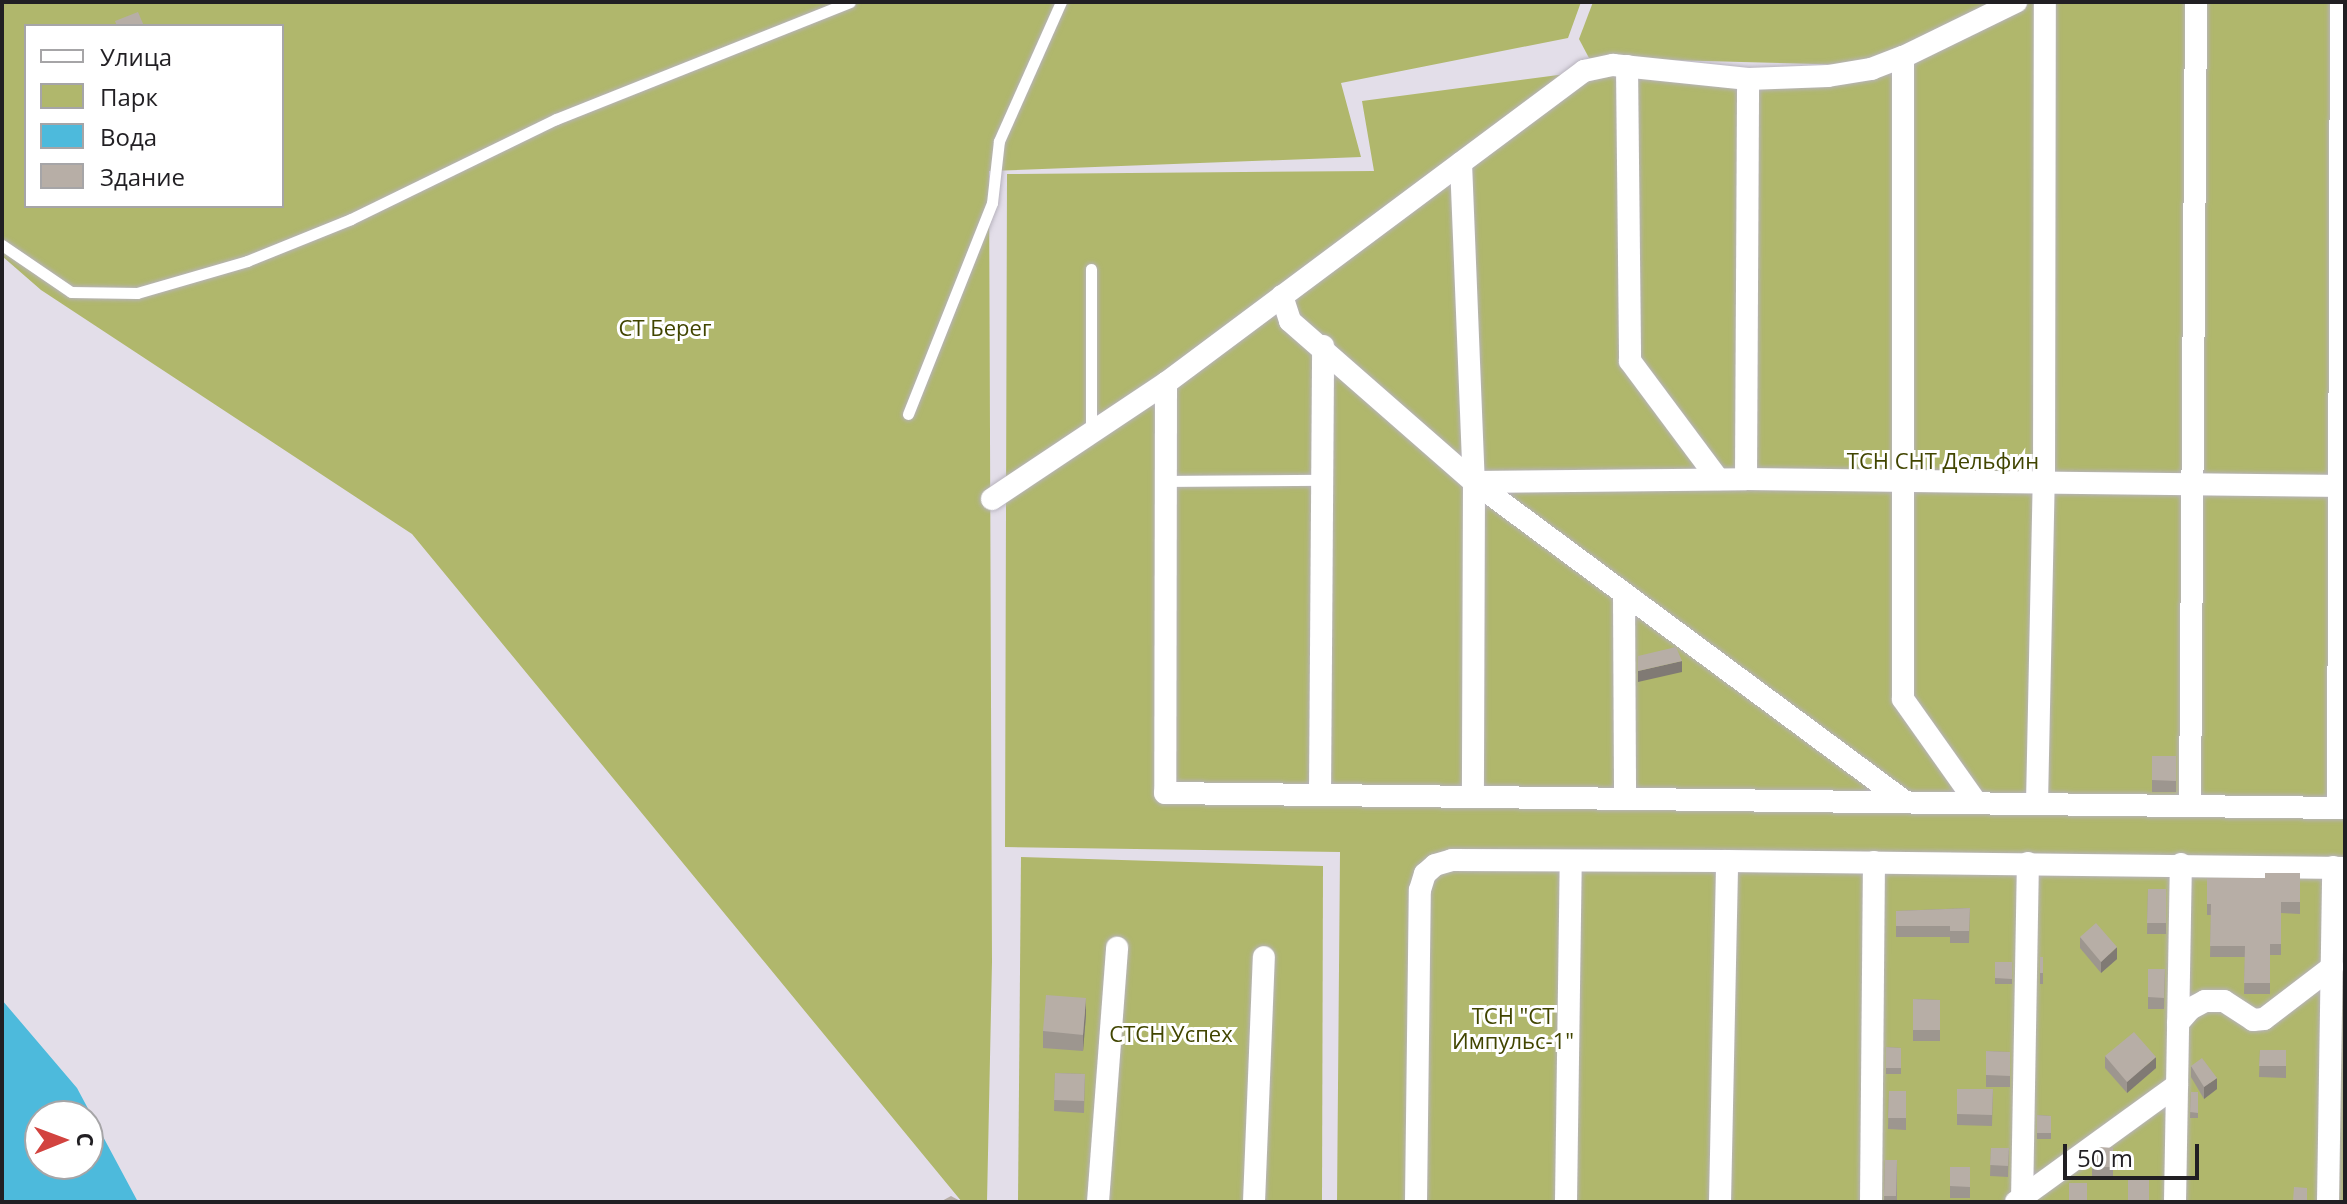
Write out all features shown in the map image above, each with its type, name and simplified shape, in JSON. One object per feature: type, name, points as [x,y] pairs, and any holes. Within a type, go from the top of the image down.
[{"type":"street","points":[[992,499],[1166,383],[1584,71],[1627,66],[1748,79],[1828,76],[1871,69],[1903,57],[2016,2]]},
{"type":"street","points":[[2037,803],[2044,482],[2045,2]]},
{"type":"street","points":[[2190,805],[2196,2]]},
{"type":"street","points":[[1166,383],[1165,793],[2341,808],[2341,2]]},
{"type":"street","points":[[1903,57],[1903,699],[1976,802]]},
{"type":"street","points":[[1627,66],[1630,361],[1718,479]]},
{"type":"street","points":[[1746,479],[1748,79]]},
{"type":"street","points":[[1461,163],[1474,482],[1473,796]]},
{"type":"street","points":[[1282,296],[1290,321],[1323,346],[1474,482],[1904,801]]},
{"type":"street","points":[[1320,795],[1323,346]]},
{"type":"street","points":[[1474,482],[1746,479],[2342,486]]},
{"type":"street","points":[[1624,595],[1625,797]]},
{"type":"street","points":[[1416,1202],[1420,890],[1425,874],[1435,865],[1452,860],[2181,864],[2339,868],[2332,967],[2328,1202]]},
{"type":"street","points":[[1566,1202],[1571,861]]},
{"type":"street","points":[[1720,1202],[1727,861]]},
{"type":"street","points":[[1871,1202],[1874,862]]},
{"type":"street","points":[[2020,1201],[2028,863]]},
{"type":"street","points":[[2175,1202],[2181,864]]},
{"type":"street","points":[[1098,1202],[1117,948]]},
{"type":"street","points":[[1254,1202],[1264,957]]},
{"type":"street","points":[[2178,1023],[2190,1009],[2205,1001],[2224,1001],[2253,1020],[2264,1019],[2332,967]]},
{"type":"street","points":[[2020,1201],[2177,1085]]},
{"type":"lane","points":[[2,245],[71,292],[137,293],[247,261],[351,219],[556,119],[850,2]]},
{"type":"lane","points":[[908,414],[992,203],[999,141],[1061,2]]},
{"type":"lane","points":[[1091,269],[1091,435]]},
{"type":"lane","points":[[1166,481],[1322,480]]},
{"type":"green space","name":"СТ Берег","points":[[2,2],[1581,2],[1568,38],[1341,83],[1361,157],[989,171],[992,962],[987,1202],[962,1202],[412,534],[41,290],[2,256]]},
{"type":"green space","points":[[1593,2],[1998,2],[1900,49],[1852,65],[1589,58],[1579,39]]},
{"type":"green space","name":"ТСН СНТ Дельфин","points":[[2033,2],[2345,2],[2345,1202],[1337,1202],[1340,852],[1005,847],[1007,174],[1374,171],[1362,101],[1627,66],[1852,70]]},
{"type":"green space","name":"СТСН Успех","points":[[1021,857],[1323,866],[1322,1202],[1018,1202]]},
{"type":"water","points":[[2,1000],[77,1088],[83,1100],[24,1100],[24,1180],[104,1180],[104,1138],[138,1202],[2,1202]]},
{"type":"building","points":[[138,12],[143,24],[116,24],[115,21]]},
{"type":"building","points":[[1676,647],[1682,661],[1638,671],[1638,656]]},
{"type":"building","points":[[2152,756],[2176,756],[2176,781],[2152,780]]},
{"type":"building","points":[[2265,873],[2300,873],[2300,902],[2281,902],[2281,944],[2270,944],[2270,983],[2244,983],[2245,946],[2210,946],[2211,904],[2207,904],[2207,878],[2265,878]]},
{"type":"building","points":[[2148,889],[2166,889],[2166,923],[2147,923]]},
{"type":"building","points":[[1970,908],[1969,931],[1950,931],[1950,926],[1896,926],[1896,911]]},
{"type":"building","points":[[2096,923],[2117,947],[2101,962],[2080,937]]},
{"type":"building","points":[[2040,957],[2043,957],[2043,973],[2040,973]]},
{"type":"building","points":[[1995,962],[2012,962],[2012,979],[1995,978]]},
{"type":"building","points":[[2148,969],[2165,969],[2164,998],[2148,997]]},
{"type":"building","points":[[1046,995],[1086,998],[1083,1035],[1043,1031]]},
{"type":"building","points":[[1913,999],[1940,1000],[1940,1030],[1913,1030]]},
{"type":"building","points":[[2134,1032],[2156,1057],[2127,1082],[2105,1056]]},
{"type":"building","points":[[1886,1047],[1901,1048],[1901,1068],[1886,1068]]},
{"type":"building","points":[[2260,1050],[2286,1050],[2286,1066],[2259,1066]]},
{"type":"building","points":[[1986,1051],[2010,1052],[2010,1076],[1986,1075]]},
{"type":"building","points":[[2202,1058],[2217,1078],[2204,1087],[2191,1066]]},
{"type":"building","points":[[1055,1073],[1085,1074],[1084,1101],[1054,1100]]},
{"type":"building","points":[[1957,1089],[1993,1089],[1992,1115],[1957,1114]]},
{"type":"building","points":[[1889,1091],[1906,1091],[1906,1118],[1888,1118]]},
{"type":"building","points":[[2191,1092],[2198,1092],[2198,1113],[2190,1112]]},
{"type":"building","points":[[2037,1115],[2051,1116],[2051,1133],[2037,1133]]},
{"type":"building","points":[[2100,1147],[2113,1148],[2113,1167],[2092,1167],[2092,1153]]},
{"type":"building","points":[[1991,1148],[2009,1148],[2008,1166],[1990,1165]]},
{"type":"building","points":[[1885,1160],[1897,1160],[1896,1196],[1884,1196]]},
{"type":"building","points":[[1950,1167],[1970,1167],[1970,1187],[1950,1186]]},
{"type":"building","points":[[2128,1180],[2149,1180],[2149,1200],[2128,1200]]},
{"type":"building","points":[[2069,1183],[2087,1183],[2087,1201],[2069,1201]]},
{"type":"building","points":[[2294,1187],[2307,1188],[2307,1202],[2293,1202]]},
{"type":"building","points":[[951,1196],[962,1202],[940,1202]]},
{"type":"park label","name":"ТСН \"СТ Импульс-1\"","points":[[1513,1028]]}]
